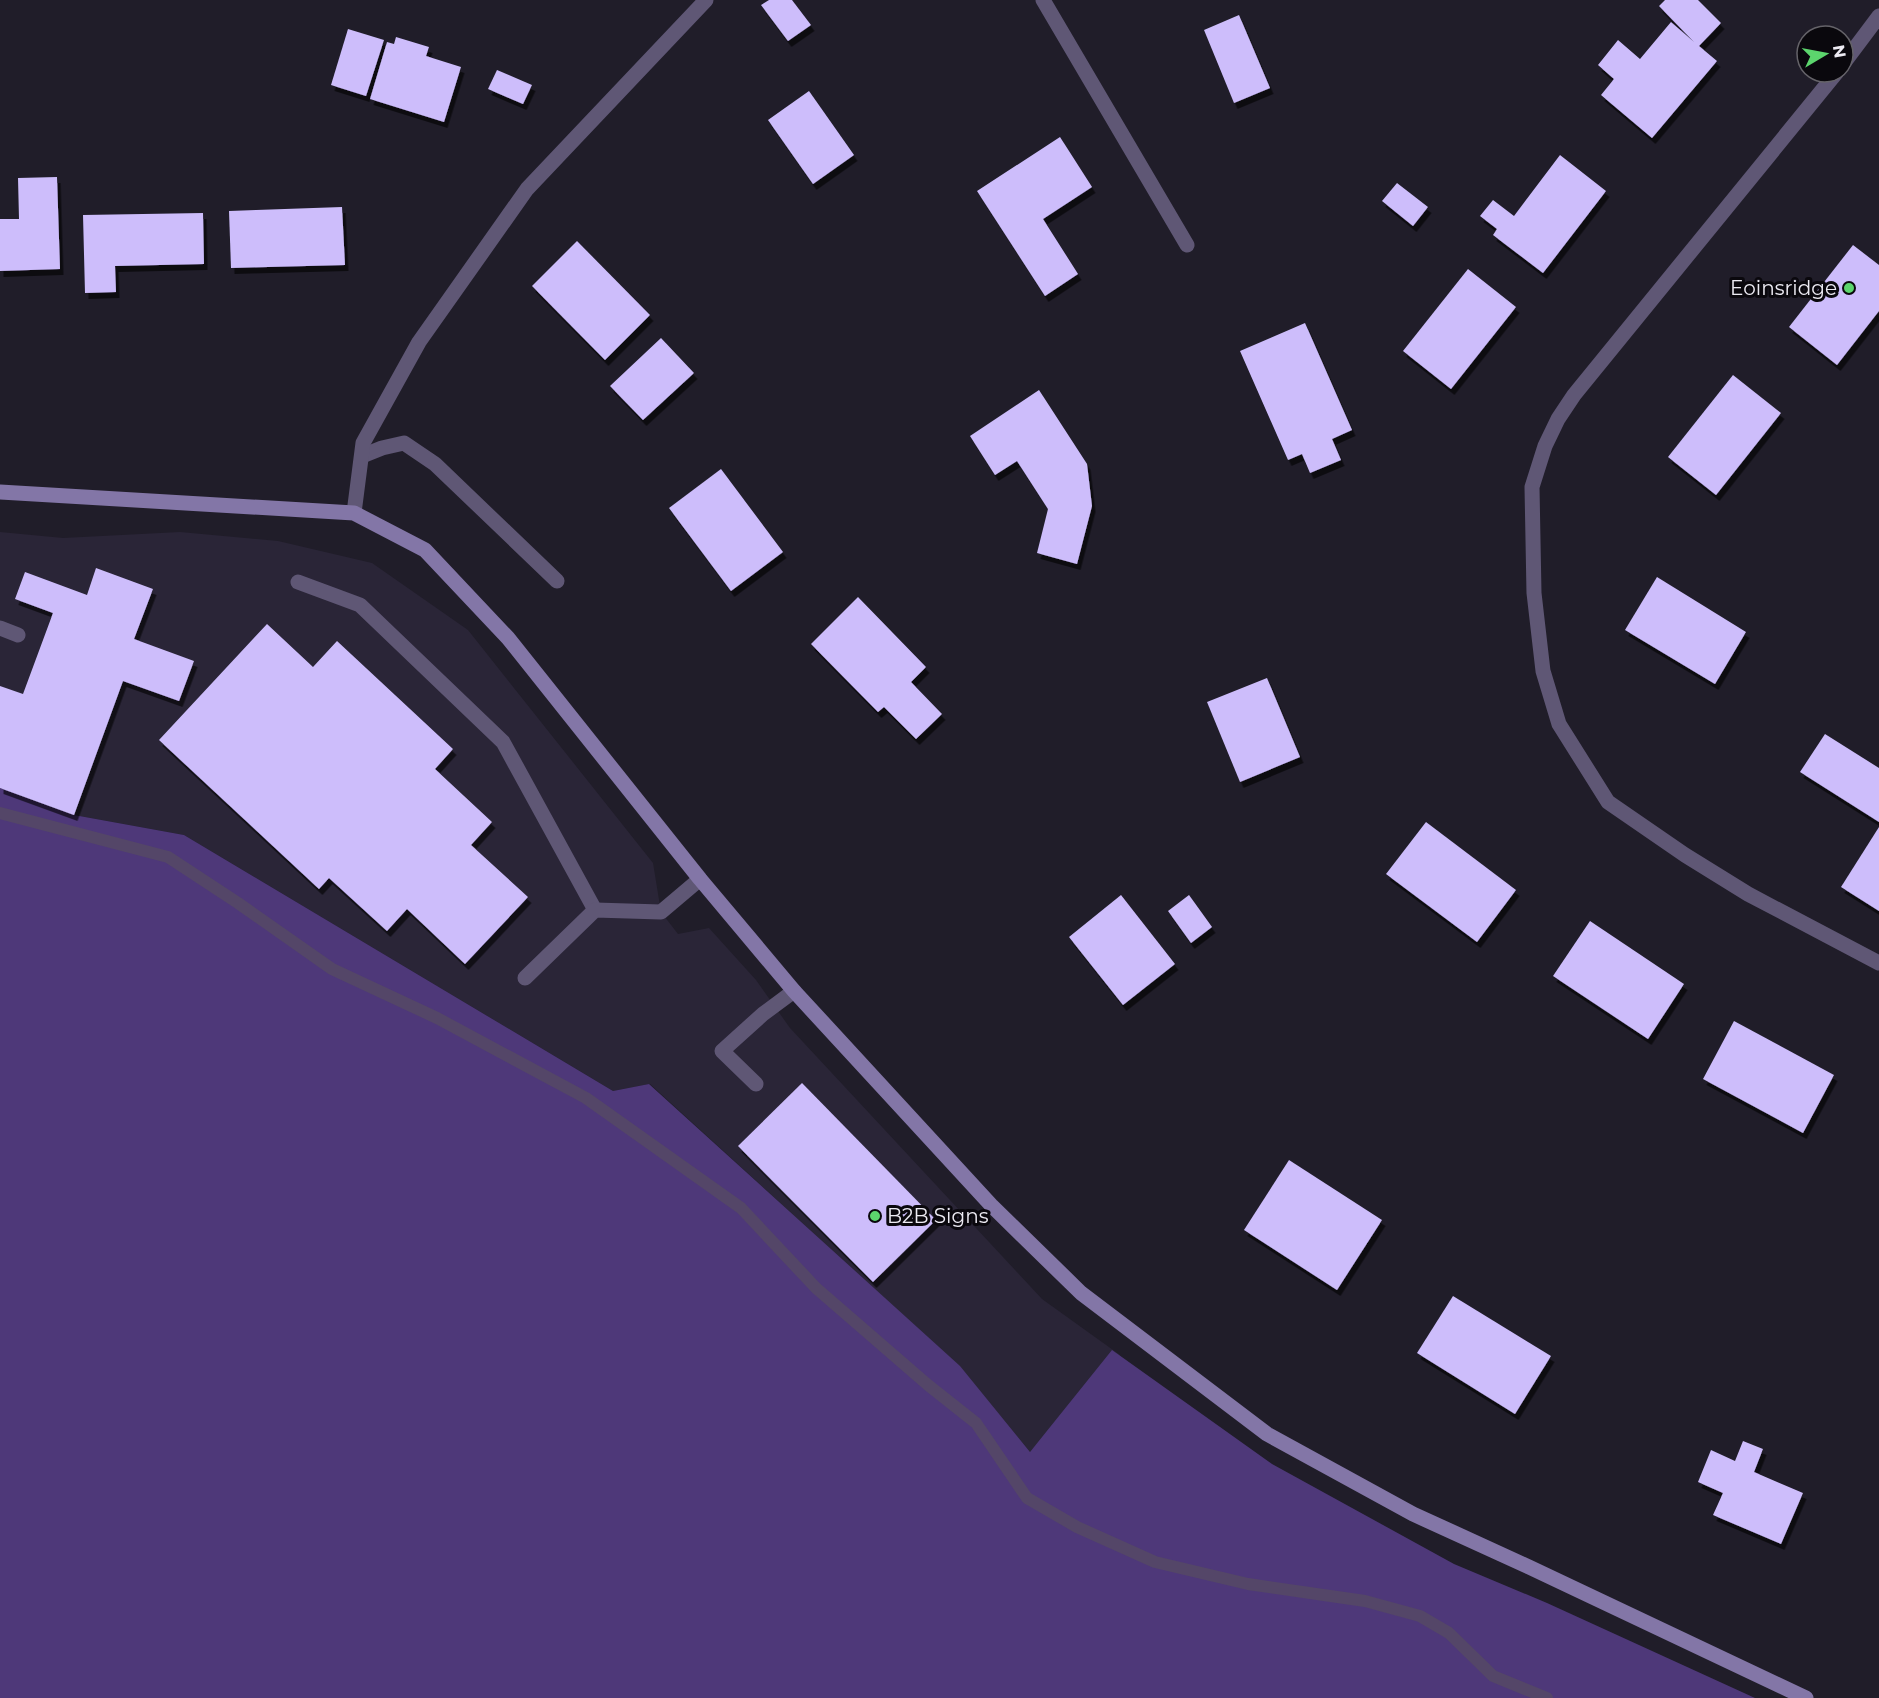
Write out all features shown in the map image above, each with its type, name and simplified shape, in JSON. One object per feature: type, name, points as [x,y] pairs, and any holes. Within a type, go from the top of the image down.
[{"type":"street","points":[[354,513],[363,443],[418,342],[527,189],[706,0]]},
{"type":"street","points":[[1043,0],[1186,245]]},
{"type":"street","points":[[1855,48],[1879,16]]},
{"type":"street","points":[[1827,84],[1574,395],[1558,419],[1545,446],[1532,487],[1534,593],[1543,671],[1559,724],[1608,802],[1685,855],[1748,894],[1879,963]]},
{"type":"street","points":[[362,456],[404,443],[435,464],[557,581]]},
{"type":"street","points":[[0,492],[354,513],[425,550],[508,638],[700,879],[794,991],[991,1205],[1081,1293],[1267,1434],[1413,1514],[1806,1698]]},
{"type":"street","points":[[298,582],[360,605],[503,742],[595,910]]},
{"type":"street","points":[[0,628],[18,635]]},
{"type":"street","points":[[525,978],[595,910],[662,912],[700,879]]},
{"type":"street","points":[[756,1084],[722,1051],[763,1014],[794,991]]},
{"type":"shaded area","points":[[0,532],[63,538],[180,532],[278,541],[372,563],[468,630],[653,863],[661,912],[678,934],[709,928],[756,980],[790,1028],[1042,1299],[1120,1355],[1030,1452],[959,1366],[650,1084],[613,1091],[184,835],[74,815],[0,788]]},
{"type":"shaded area","points":[[0,788],[74,815],[184,835],[613,1091],[649,1084],[960,1366],[1030,1452],[1112,1350],[1272,1464],[1454,1564],[1547,1603],[1755,1698],[0,1698]]},
{"type":"building","points":[[769,0],[792,0],[811,25],[788,41],[761,5]]},
{"type":"building","points":[[1665,0],[1698,0],[1721,23],[1699,46],[1717,61],[1652,138],[1601,95],[1614,79],[1598,65],[1618,40],[1640,59],[1671,22],[1694,42],[1659,6]]},
{"type":"building","points":[[1239,15],[1270,88],[1234,103],[1204,30]]},
{"type":"building","points":[[348,29],[384,40],[366,96],[331,85]]},
{"type":"building","points":[[396,37],[429,47],[426,56],[461,67],[444,122],[370,99],[387,42],[394,44]]},
{"type":"building","points":[[497,70],[532,85],[523,104],[488,89]]},
{"type":"building","points":[[809,91],[854,155],[813,184],[768,120]]},
{"type":"building","points":[[1060,137],[1092,187],[1043,219],[1078,274],[1045,296],[977,191]]},
{"type":"building","points":[[1560,155],[1606,191],[1543,273],[1493,235],[1497,229],[1480,216],[1493,200],[1514,216]]},
{"type":"building","points":[[57,177],[60,269],[0,271],[0,219],[19,219],[18,178]]},
{"type":"building","points":[[1397,183],[1428,207],[1413,226],[1382,201]]},
{"type":"building","points":[[342,207],[345,265],[231,268],[229,211]]},
{"type":"building","points":[[203,213],[204,264],[115,266],[116,292],[85,293],[83,215]]},
{"type":"building","points":[[577,241],[650,315],[605,360],[532,286]]},
{"type":"building","name":"Eoinsridge","points":[[1853,245],[1879,265],[1879,311],[1837,365],[1789,327]]},
{"type":"building","points":[[1468,269],[1516,307],[1451,389],[1403,351]]},
{"type":"building","points":[[1305,323],[1352,430],[1332,439],[1341,460],[1310,473],[1302,454],[1288,460],[1240,351]]},
{"type":"building","points":[[661,338],[694,373],[643,420],[610,386]]},
{"type":"building","points":[[1733,375],[1781,413],[1716,495],[1668,457]]},
{"type":"building","points":[[1039,390],[1087,464],[1092,506],[1077,564],[1037,553],[1048,509],[1017,461],[995,475],[970,436]]},
{"type":"building","points":[[721,469],[783,552],[731,591],[669,508]]},
{"type":"building","points":[[96,568],[153,589],[134,639],[194,661],[179,701],[123,681],[74,815],[0,788],[0,686],[23,694],[53,613],[15,599],[25,572],[87,595]]},
{"type":"building","points":[[1657,577],[1746,632],[1715,684],[1625,630]]},
{"type":"building","points":[[858,597],[926,667],[911,682],[942,714],[916,739],[884,707],[878,712],[811,644]]},
{"type":"building","points":[[267,624],[313,667],[337,641],[453,749],[435,769],[492,822],[471,845],[528,897],[465,964],[407,909],[387,931],[329,878],[319,889],[159,740]]},
{"type":"building","points":[[1267,678],[1300,757],[1240,782],[1207,702]]},
{"type":"building","points":[[1825,734],[1879,768],[1879,822],[1800,772]]},
{"type":"building","points":[[1426,822],[1516,890],[1477,942],[1386,874]]},
{"type":"building","points":[[1879,827],[1879,911],[1841,887]]},
{"type":"building","points":[[1121,895],[1175,964],[1123,1005],[1069,937]]},
{"type":"building","points":[[1189,895],[1212,927],[1191,943],[1168,911]]},
{"type":"building","points":[[1590,921],[1684,984],[1648,1039],[1553,976]]},
{"type":"building","points":[[1734,1021],[1834,1075],[1803,1133],[1703,1079]]},
{"type":"building","points":[[802,1083],[936,1220],[873,1282],[738,1146]]},
{"type":"building","points":[[1289,1160],[1382,1220],[1337,1290],[1244,1230]]},
{"type":"building","points":[[1453,1296],[1551,1356],[1515,1414],[1417,1353]]},
{"type":"building","points":[[1743,1441],[1763,1449],[1754,1472],[1803,1493],[1781,1544],[1713,1515],[1723,1493],[1698,1482],[1711,1450],[1735,1461]]},
{"type":"waterway","points":[[0,813],[168,857],[332,969],[437,1018],[586,1098],[741,1208],[816,1288],[928,1385],[976,1423],[1027,1498],[1077,1527],[1155,1562],[1248,1584],[1365,1601],[1420,1616],[1449,1633],[1493,1676],[1547,1698]]},
{"type":"place","name":"Eoinsridge","points":[[1849,288]]},
{"type":"place","name":"B2B Signs","points":[[875,1216]]}]
